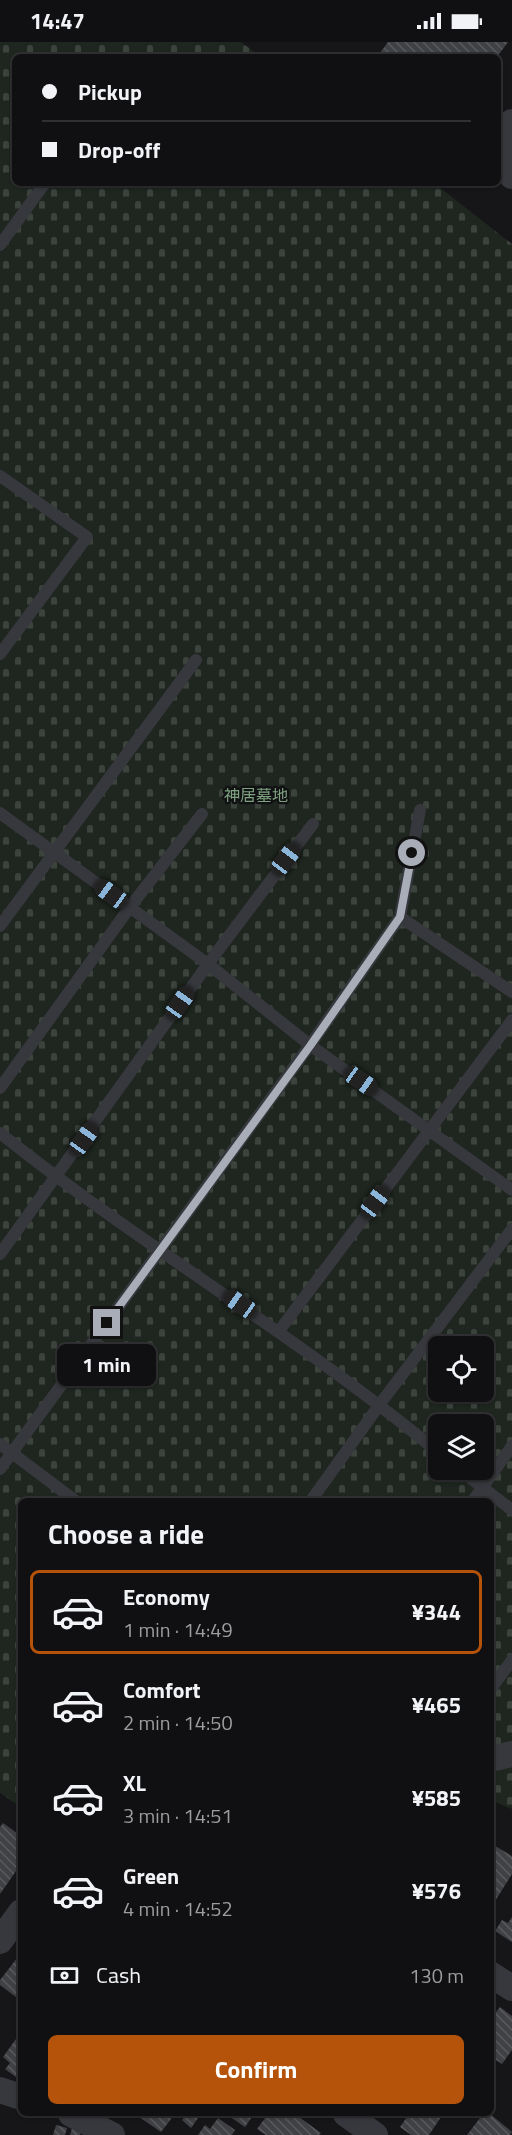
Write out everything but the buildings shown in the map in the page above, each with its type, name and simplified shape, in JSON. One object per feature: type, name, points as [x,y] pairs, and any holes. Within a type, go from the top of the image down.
[{"type":"street","points":[[512,122],[504,158],[512,176]]},
{"type":"street","points":[[494,1758],[512,1754]]},
{"type":"street","points":[[0,1941],[18,1916]]},
{"type":"street","points":[[494,1977],[512,1988]]},
{"type":"street","points":[[0,2090],[18,2096]]},
{"type":"street","points":[[82,2116],[112,2135]]},
{"type":"lane","points":[[0,245],[43,186]]},
{"type":"lane","points":[[0,476],[87,537],[0,654]]},
{"type":"lane","points":[[0,926],[196,660]]},
{"type":"lane","points":[[0,1469],[310,1046],[400,917],[420,810]]},
{"type":"lane","points":[[0,813],[208,964],[310,1046],[512,1190]]},
{"type":"lane","points":[[0,1088],[130,907],[202,814]]},
{"type":"lane","points":[[0,1254],[208,964],[313,824]]},
{"type":"lane","points":[[400,917],[512,992]]},
{"type":"lane","points":[[279,1331],[512,1020]]},
{"type":"lane","points":[[0,1133],[56,1178],[279,1331],[380,1404],[428,1444]]},
{"type":"lane","points":[[313,1498],[380,1404],[512,1229]]},
{"type":"lane","points":[[0,1444],[72,1498]]},
{"type":"lane","points":[[475,1498],[512,1446]]},
{"type":"lane","points":[[472,1480],[512,1510]]},
{"type":"lane","points":[[494,1685],[512,1660]]},
{"type":"green space","name":"神居墓地","points":[[0,42],[241,42],[257,54],[12,54],[12,186],[438,186],[512,244],[512,1809],[494,1801],[494,1498],[18,1498],[18,1805],[0,1793]]},
{"type":"route","points":[[107,1323],[310,1046],[400,917],[412,853]]}]
